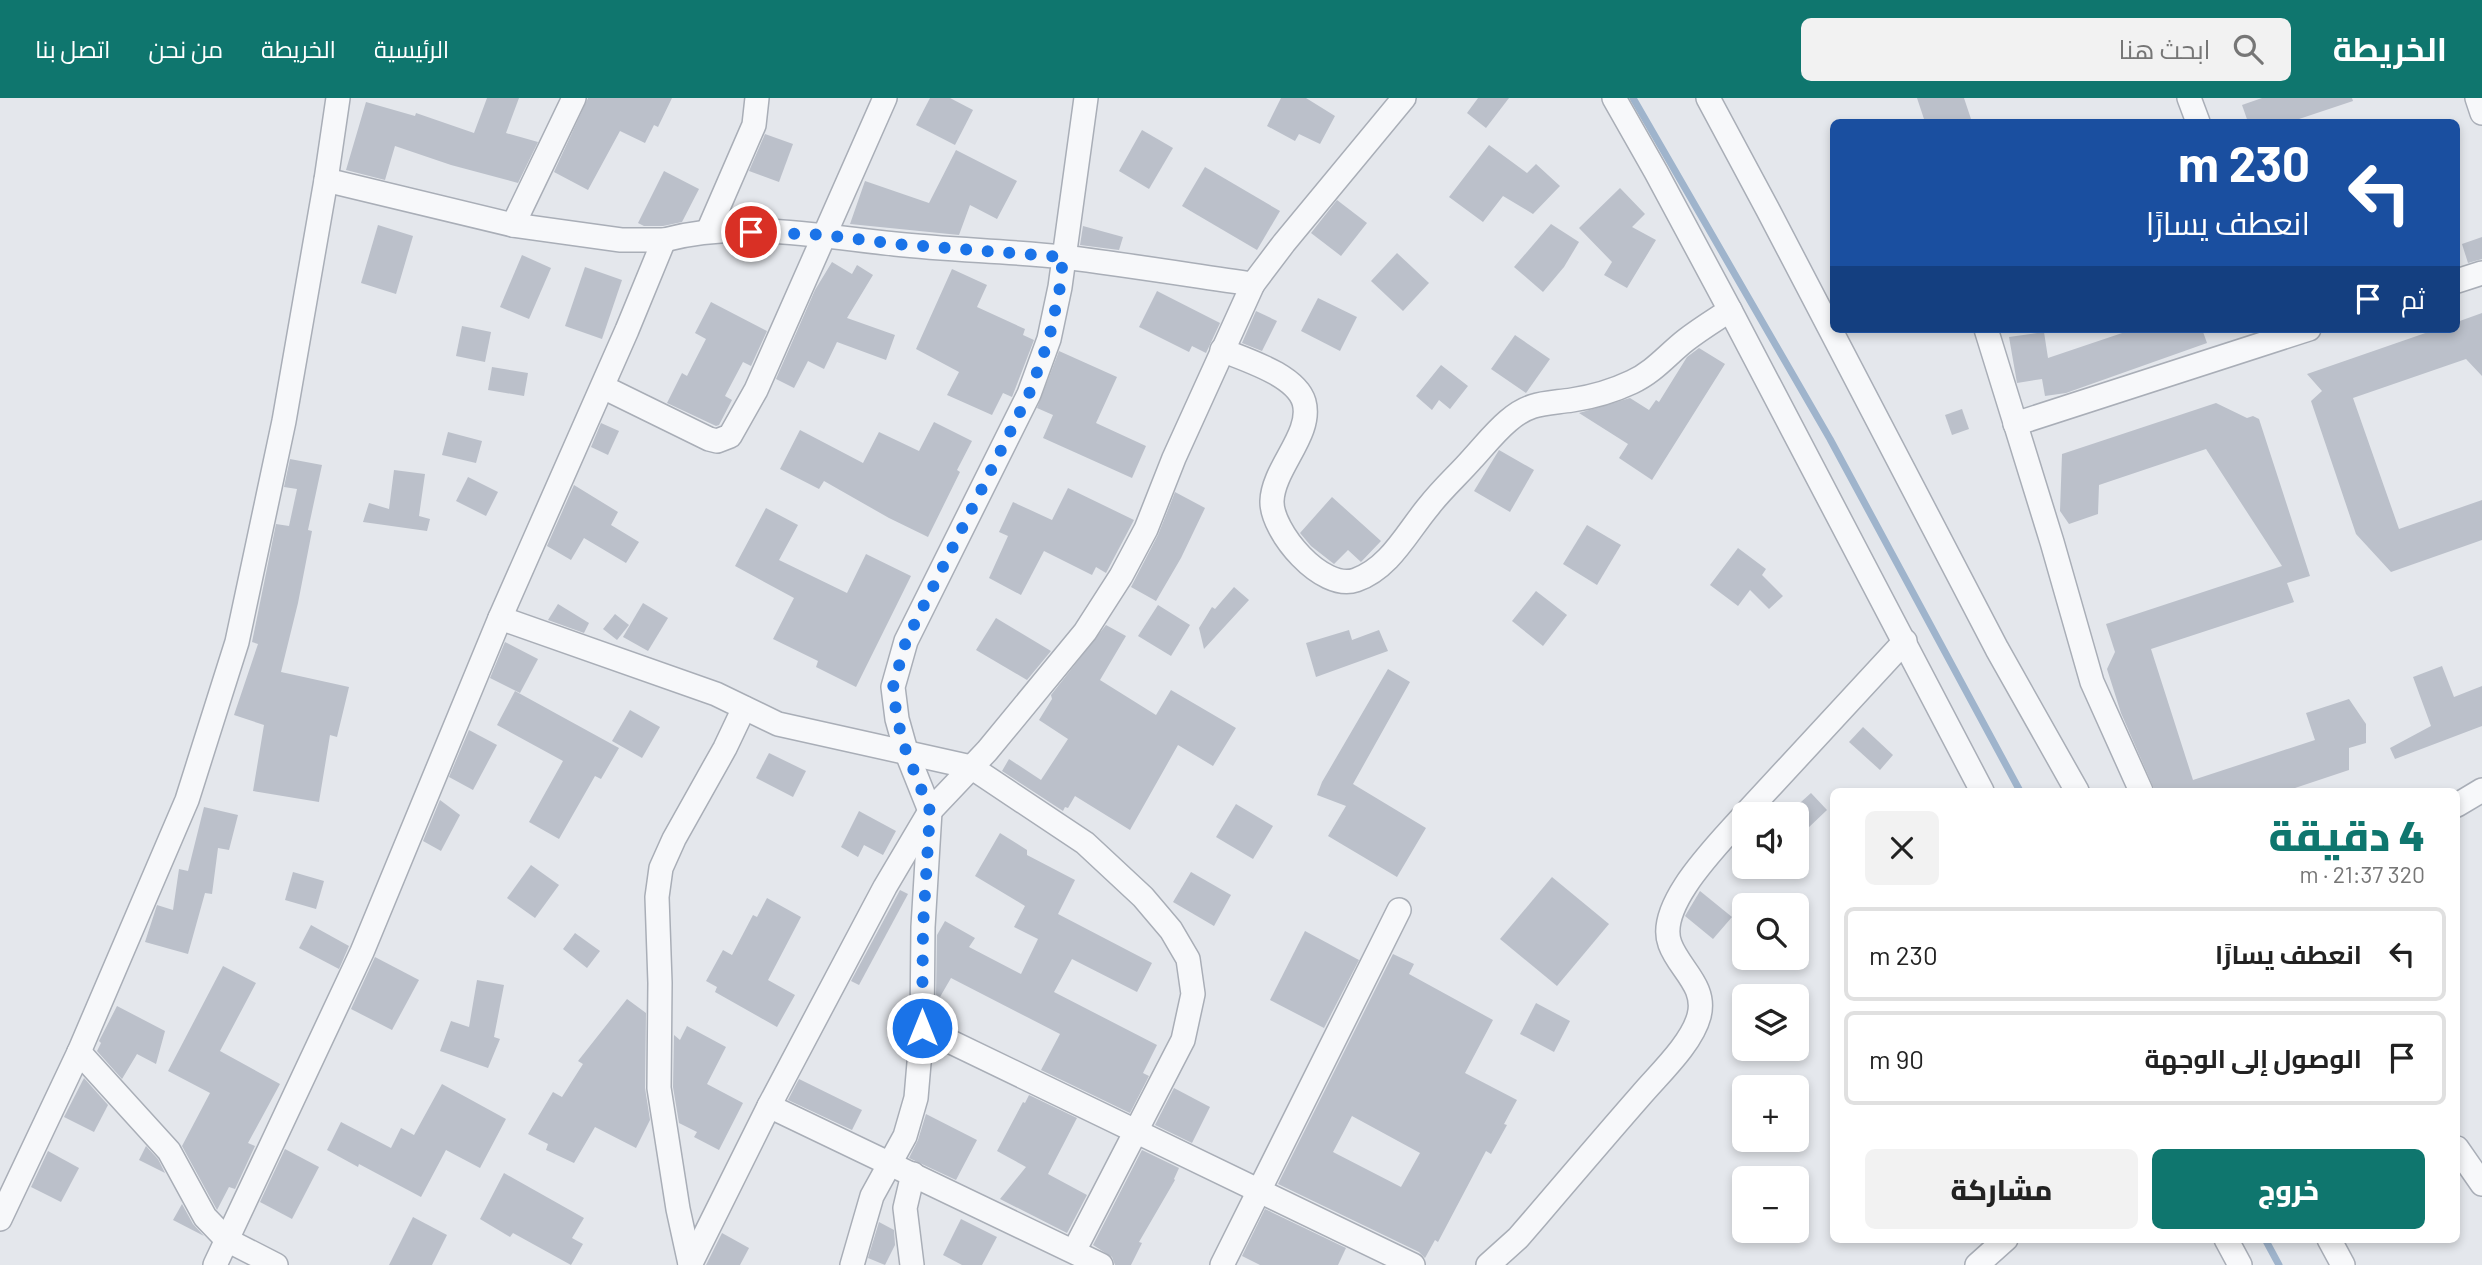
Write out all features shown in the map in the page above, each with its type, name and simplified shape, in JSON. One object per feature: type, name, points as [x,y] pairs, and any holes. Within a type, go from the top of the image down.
[{"type":"street","points":[[0,1219],[79,1052],[187,800],[237,642],[284,421],[338,98]]},
{"type":"street","points":[[513,225],[574,98]]},
{"type":"street","points":[[708,231],[754,125],[757,98]]},
{"type":"street","points":[[603,387],[709,439],[717,441],[730,436],[756,390],[885,98]]},
{"type":"street","points":[[852,1265],[872,1196],[905,1136],[916,1098],[922,1028],[923,927],[930,811],[906,751],[897,719],[893,687],[906,641],[1029,394],[1049,339],[1060,287],[1086,98]]},
{"type":"street","points":[[690,1264],[769,1106],[885,887],[930,811],[1032,698],[1085,632],[1121,576],[1146,529],[1174,458],[1253,284],[1404,98]]},
{"type":"street","points":[[1614,98],[1730,310],[1980,788]]},
{"type":"street","points":[[1708,98],[1830,327]]},
{"type":"street","points":[[2189,98],[2197,119]]},
{"type":"street","points":[[2477,98],[2482,113]]},
{"type":"street","points":[[326,180],[513,225],[621,240],[664,240],[708,231],[826,235],[896,244],[1063,257],[1253,284]]},
{"type":"street","points":[[215,1265],[362,952],[500,618],[603,387],[664,240]]},
{"type":"street","points":[[2460,280],[2482,273]]},
{"type":"street","points":[[1222,350],[1271,371],[1298,388],[1305,404],[1303,423],[1298,439],[1282,467],[1272,501],[1277,520],[1292,545],[1317,572],[1334,580],[1354,581],[1374,570],[1392,554],[1429,506],[1507,422],[1525,408],[1546,401],[1600,394],[1633,382],[1730,310]]},
{"type":"street","points":[[1833,333],[1997,649],[2075,788]]},
{"type":"street","points":[[1987,333],[2092,682],[2140,788]]},
{"type":"street","points":[[2015,424],[2278,334]]},
{"type":"street","points":[[500,618],[680,680],[778,723],[971,767],[1085,843],[1143,897],[1171,930],[1188,959],[1193,995],[1183,1040],[1074,1251]]},
{"type":"street","points":[[1756,802],[1905,641]]},
{"type":"street","points":[[690,1264],[678,1209],[659,1088],[657,897],[661,868],[674,839],[726,748],[744,708]]},
{"type":"street","points":[[2460,803],[2482,790]]},
{"type":"street","points":[[1488,1265],[1518,1238],[1672,1058],[1696,1025],[1700,1015],[1698,992],[1670,944],[1668,931],[1671,912],[1689,880],[1732,829]]},
{"type":"street","points":[[1222,1265],[1399,910]]},
{"type":"street","points":[[922,1028],[1413,1265]]},
{"type":"street","points":[[79,1052],[169,1151],[205,1217],[227,1240],[276,1265]]},
{"type":"street","points":[[769,1106],[1101,1265]]},
{"type":"street","points":[[2460,1152],[2482,1184]]},
{"type":"street","points":[[912,1265],[905,1209],[913,1174]]},
{"type":"street","points":[[1977,1265],[2002,1243]]},
{"type":"street","points":[[2228,1243],[2240,1265]]},
{"type":"street","points":[[2331,1243],[2343,1265]]},
{"type":"building","points":[[487,98],[519,98],[506,133],[538,142],[518,183],[395,146],[385,180],[346,170],[366,102],[415,116],[416,113],[474,133]]},
{"type":"building","points":[[588,98],[672,98],[658,127],[654,125],[645,143],[620,131],[588,190],[554,172]]},
{"type":"building","points":[[930,98],[950,98],[973,110],[955,145],[916,125]]},
{"type":"building","points":[[1281,98],[1306,98],[1335,116],[1320,144],[1299,134],[1295,141],[1267,126]]},
{"type":"building","points":[[1478,98],[1509,98],[1486,128],[1467,113]]},
{"type":"building","points":[[1917,98],[1964,98],[1971,119],[1924,119]]},
{"type":"building","points":[[2262,98],[2352,98],[2353,101],[2299,119],[2247,119],[2242,105]]},
{"type":"building","points":[[1142,130],[1173,148],[1149,189],[1119,171]]},
{"type":"building","points":[[765,134],[793,144],[779,182],[749,171]]},
{"type":"building","points":[[1489,145],[1527,173],[1536,164],[1560,186],[1533,214],[1503,196],[1483,222],[1449,197]]},
{"type":"building","points":[[956,150],[1017,181],[997,219],[970,205],[959,235],[850,224],[865,181],[929,203]]},
{"type":"building","points":[[1205,167],[1280,211],[1257,250],[1182,206]]},
{"type":"building","points":[[664,171],[699,189],[682,222],[644,226],[638,223]]},
{"type":"building","points":[[1620,188],[1645,214],[1632,227],[1656,240],[1627,288],[1604,275],[1612,262],[1579,228]]},
{"type":"building","points":[[1337,200],[1367,223],[1341,256],[1311,233]]},
{"type":"building","points":[[1551,224],[1579,242],[1564,267],[1543,292],[1514,267]]},
{"type":"building","points":[[378,225],[413,236],[396,294],[361,283]]},
{"type":"building","points":[[1083,226],[1123,237],[1119,250],[1080,245]]},
{"type":"building","points":[[2482,237],[2482,259],[2468,263],[2462,244]]},
{"type":"building","points":[[1397,253],[1429,283],[1403,311],[1371,281]]},
{"type":"building","points":[[522,255],[551,268],[529,319],[500,307]]},
{"type":"building","points":[[832,262],[852,274],[857,265],[873,275],[847,318],[895,335],[886,360],[837,342],[824,369],[808,361],[794,388],[776,379],[815,290]]},
{"type":"building","points":[[585,267],[622,280],[602,339],[565,326]]},
{"type":"building","points":[[952,269],[987,285],[977,307],[1025,329],[1023,335],[1034,340],[1012,397],[1003,393],[992,415],[947,395],[959,372],[916,349]]},
{"type":"building","points":[[1157,291],[1220,323],[1206,353],[1192,346],[1189,352],[1139,327]]},
{"type":"building","points":[[1318,298],[1357,317],[1340,351],[1301,331]]},
{"type":"building","points":[[711,302],[767,331],[751,366],[743,362],[725,396],[732,400],[716,426],[667,403],[682,373],[687,376],[706,339],[695,333]]},
{"type":"building","points":[[1256,311],[1277,321],[1262,351],[1242,343]]},
{"type":"building","points":[[2482,313],[2482,376],[2466,359],[2353,398],[2399,529],[2482,500],[2482,540],[2391,572],[2356,534],[2311,401],[2322,391],[2307,374],[2425,333],[2460,333],[2460,321]]},
{"type":"building","points":[[462,326],[491,332],[485,362],[456,356]]},
{"type":"building","points":[[2044,333],[2048,358],[2122,333],[2203,333],[2207,343],[2066,393],[2045,396],[2042,379],[2017,383],[2009,337]]},
{"type":"building","points":[[1515,335],[1550,359],[1526,393],[1491,369]]},
{"type":"building","points":[[1699,348],[1725,364],[1652,480],[1619,458],[1628,444],[1579,413],[1630,398],[1649,410],[1656,400],[1659,402],[1687,357]]},
{"type":"building","points":[[1059,351],[1117,377],[1096,423],[1146,446],[1132,478],[1043,438],[1053,415],[1037,408]]},
{"type":"building","points":[[1441,365],[1468,386],[1450,409],[1439,400],[1432,410],[1416,396]]},
{"type":"building","points":[[492,367],[528,373],[524,396],[488,390]]},
{"type":"building","points":[[2216,403],[2247,418],[2253,416],[2259,419],[2310,576],[2287,583],[2294,602],[2151,649],[2193,780],[2315,740],[2306,713],[2349,699],[2366,724],[2366,743],[2349,748],[2349,770],[2295,788],[2154,788],[2121,713],[2107,669],[2115,652],[2106,624],[2282,566],[2206,449],[2099,485],[2098,514],[2069,524],[2060,511],[2062,454]]},
{"type":"building","points":[[1962,409],[1969,429],[1952,435],[1945,415]]},
{"type":"building","points":[[934,422],[972,441],[928,537],[824,481],[819,489],[780,469],[800,430],[863,463],[879,432],[919,451]]},
{"type":"building","points":[[601,423],[619,431],[608,455],[591,447]]},
{"type":"building","points":[[448,432],[482,441],[476,463],[442,455]]},
{"type":"building","points":[[1499,450],[1534,470],[1510,512],[1474,491]]},
{"type":"building","points":[[290,459],[322,465],[308,530],[312,531],[298,603],[281,672],[349,687],[337,737],[330,735],[319,802],[253,791],[264,725],[234,715],[258,644],[252,642],[276,524],[289,526],[297,489],[284,487]]},
{"type":"building","points":[[394,470],[425,474],[419,516],[430,519],[427,531],[363,522],[369,503],[389,509]]},
{"type":"building","points":[[468,477],[498,492],[486,516],[456,501]]},
{"type":"building","points":[[574,485],[618,512],[611,525],[639,542],[626,563],[584,538],[571,560],[547,546]]},
{"type":"building","points":[[1068,488],[1134,520],[1106,573],[1096,567],[1092,575],[1044,551],[1021,595],[989,578],[1008,536],[999,532],[1013,502],[1052,520]]},
{"type":"building","points":[[1175,492],[1205,508],[1156,601],[1131,587],[1158,535]]},
{"type":"building","points":[[1332,497],[1381,541],[1361,562],[1348,550],[1334,564],[1311,546],[1300,533]]},
{"type":"building","points":[[766,508],[798,525],[779,560],[847,593],[866,554],[911,576],[856,687],[816,667],[818,661],[773,639],[794,598],[735,566]]},
{"type":"building","points":[[1587,525],[1621,545],[1597,585],[1563,564]]},
{"type":"building","points":[[1738,548],[1766,569],[1762,575],[1783,596],[1769,609],[1750,590],[1738,606],[1710,585]]},
{"type":"building","points":[[1234,587],[1249,600],[1204,649],[1199,628],[1212,607],[1215,609]]},
{"type":"building","points":[[1536,591],[1567,615],[1543,646],[1512,621]]},
{"type":"building","points":[[643,603],[668,618],[648,651],[623,637]]},
{"type":"building","points":[[558,604],[589,623],[584,633],[548,620]]},
{"type":"building","points":[[1158,605],[1190,625],[1171,656],[1138,636]]},
{"type":"building","points":[[615,614],[629,625],[617,640],[603,629]]},
{"type":"building","points":[[996,618],[1051,651],[1027,680],[976,650]]},
{"type":"building","points":[[1106,625],[1126,636],[1100,680],[1156,715],[1171,690],[1236,728],[1213,766],[1178,745],[1130,830],[1075,796],[1063,811],[1002,771],[1009,759],[1041,780],[1068,739],[1039,720],[1052,699],[1051,695]]},
{"type":"building","points":[[1349,630],[1352,640],[1379,630],[1388,651],[1316,677],[1306,643]]},
{"type":"building","points":[[505,642],[538,659],[520,693],[490,678]]},
{"type":"building","points":[[2442,666],[2454,697],[2482,686],[2482,726],[2395,759],[2390,748],[2431,726],[2413,677]]},
{"type":"building","points":[[1388,669],[1410,682],[1353,784],[1426,828],[1397,877],[1328,836],[1346,806],[1317,795]]},
{"type":"building","points":[[515,691],[619,748],[601,779],[595,776],[559,839],[529,822],[563,761],[497,725]]},
{"type":"building","points":[[630,710],[660,727],[642,758],[612,741]]},
{"type":"building","points":[[1863,727],[1893,755],[1880,770],[1849,742]]},
{"type":"building","points":[[469,730],[497,745],[473,790],[449,777]]},
{"type":"building","points":[[769,753],[806,771],[793,797],[756,778]]},
{"type":"building","points":[[1811,793],[1827,810],[1809,827],[1809,802],[1801,802]]},
{"type":"building","points":[[440,800],[460,815],[441,851],[423,841]]},
{"type":"building","points":[[1236,804],[1273,826],[1253,859],[1216,837]]},
{"type":"building","points":[[204,807],[238,815],[229,850],[218,848],[212,894],[205,893],[188,954],[145,942],[157,905],[173,910],[179,869],[188,871]]},
{"type":"building","points":[[859,811],[896,831],[883,855],[864,845],[858,857],[841,847]]},
{"type":"building","points":[[1000,833],[1027,850],[1027,855],[1075,880],[1058,914],[1152,963],[1137,992],[1072,959],[1054,992],[1157,1045],[1143,1073],[1149,1076],[1130,1113],[1041,1070],[1060,1034],[951,978],[940,997],[936,995],[937,935],[945,921],[975,938],[969,947],[1021,974],[1038,939],[1014,927],[1025,906],[975,876]]},
{"type":"building","points":[[531,865],[559,885],[535,918],[507,898]]},
{"type":"building","points":[[293,872],[324,881],[316,909],[285,900]]},
{"type":"building","points":[[1191,872],[1231,895],[1214,926],[1173,902]]},
{"type":"building","points":[[1552,877],[1609,924],[1557,986],[1500,939]]},
{"type":"building","points":[[900,890],[908,894],[859,985],[851,981]]},
{"type":"building","points":[[1700,891],[1732,917],[1713,939],[1685,916]]},
{"type":"building","points":[[767,898],[801,917],[768,980],[795,995],[777,1027],[715,992],[717,987],[706,981],[723,950],[732,955],[753,915],[757,917]]},
{"type":"building","points":[[311,925],[349,946],[339,969],[299,948]]},
{"type":"building","points":[[1305,931],[1359,960],[1324,1028],[1270,1000]]},
{"type":"building","points":[[575,933],[600,951],[587,968],[563,949]]},
{"type":"building","points":[[1393,954],[1414,964],[1409,974],[1493,1020],[1465,1073],[1517,1100],[1491,1154],[1486,1151],[1438,1242],[1435,1240],[1425,1258],[1419,1252],[1278,1184]],"holes":[[[1352,1116],[1420,1153],[1401,1187],[1333,1152]]]},
{"type":"building","points":[[375,957],[419,980],[392,1030],[351,1009]]},
{"type":"building","points":[[223,966],[256,983],[220,1051],[280,1084],[248,1143],[255,1146],[235,1189],[229,1187],[217,1210],[182,1146],[210,1093],[168,1071]]},
{"type":"building","points":[[477,980],[504,985],[494,1037],[500,1039],[488,1068],[440,1051],[451,1021],[469,1027]]},
{"type":"building","points":[[627,999],[646,1013],[645,1088],[650,1120],[636,1148],[595,1127],[574,1163],[546,1150],[548,1144],[528,1134],[553,1092],[562,1097],[583,1064],[578,1061]]},
{"type":"building","points":[[1536,1003],[1570,1021],[1554,1052],[1520,1034]]},
{"type":"building","points":[[117,1006],[165,1031],[156,1064],[137,1054],[122,1079],[97,1051],[101,1043],[99,1041]]},
{"type":"building","points":[[687,1026],[726,1047],[707,1084],[743,1103],[719,1150],[694,1137],[697,1132],[679,1123],[673,1087],[674,1035],[680,1040]]},
{"type":"building","points":[[84,1078],[108,1105],[94,1132],[64,1117]]},
{"type":"building","points":[[799,1079],[862,1110],[852,1130],[788,1100]]},
{"type":"building","points":[[442,1084],[506,1119],[480,1168],[446,1150],[421,1197],[327,1150],[341,1122],[391,1148],[401,1128],[414,1135]]},
{"type":"building","points":[[1174,1088],[1210,1107],[1192,1143],[1155,1125]]},
{"type":"building","points":[[1029,1095],[1077,1118],[1048,1174],[1087,1195],[1067,1233],[1000,1199],[1026,1167],[997,1151]]},
{"type":"building","points":[[926,1114],[977,1140],[956,1180],[909,1158]]},
{"type":"building","points":[[146,1146],[158,1159],[165,1173],[139,1160]]},
{"type":"building","points":[[285,1149],[319,1167],[292,1219],[260,1202]]},
{"type":"building","points":[[1142,1150],[1179,1168],[1175,1180],[1139,1242],[1142,1243],[1131,1265],[1115,1265],[1112,1257],[1093,1245]]},
{"type":"building","points":[[48,1151],[79,1168],[61,1202],[31,1187]]},
{"type":"building","points":[[504,1173],[584,1218],[572,1238],[583,1244],[571,1265],[513,1233],[510,1237],[480,1219]]},
{"type":"building","points":[[182,1204],[193,1224],[204,1236],[173,1220]]},
{"type":"building","points":[[1265,1209],[1346,1248],[1338,1265],[1260,1265],[1242,1256]]},
{"type":"building","points":[[413,1217],[447,1235],[432,1265],[389,1265]]},
{"type":"building","points":[[961,1219],[997,1237],[982,1265],[962,1265],[943,1255]]},
{"type":"building","points":[[879,1222],[894,1230],[895,1245],[885,1265],[868,1258]]},
{"type":"building","points":[[722,1233],[749,1248],[740,1265],[706,1265]]},
{"type":"waterway","points":[[1633,98],[1830,439],[2018,788]]},
{"type":"waterway","points":[[2267,1243],[2279,1265]]},
{"type":"route","points":[[751,232],[826,235],[896,244],[1063,257],[1049,339],[1029,394],[906,641],[893,687],[897,719],[906,751],[930,811],[923,927],[922,1028]]}]
